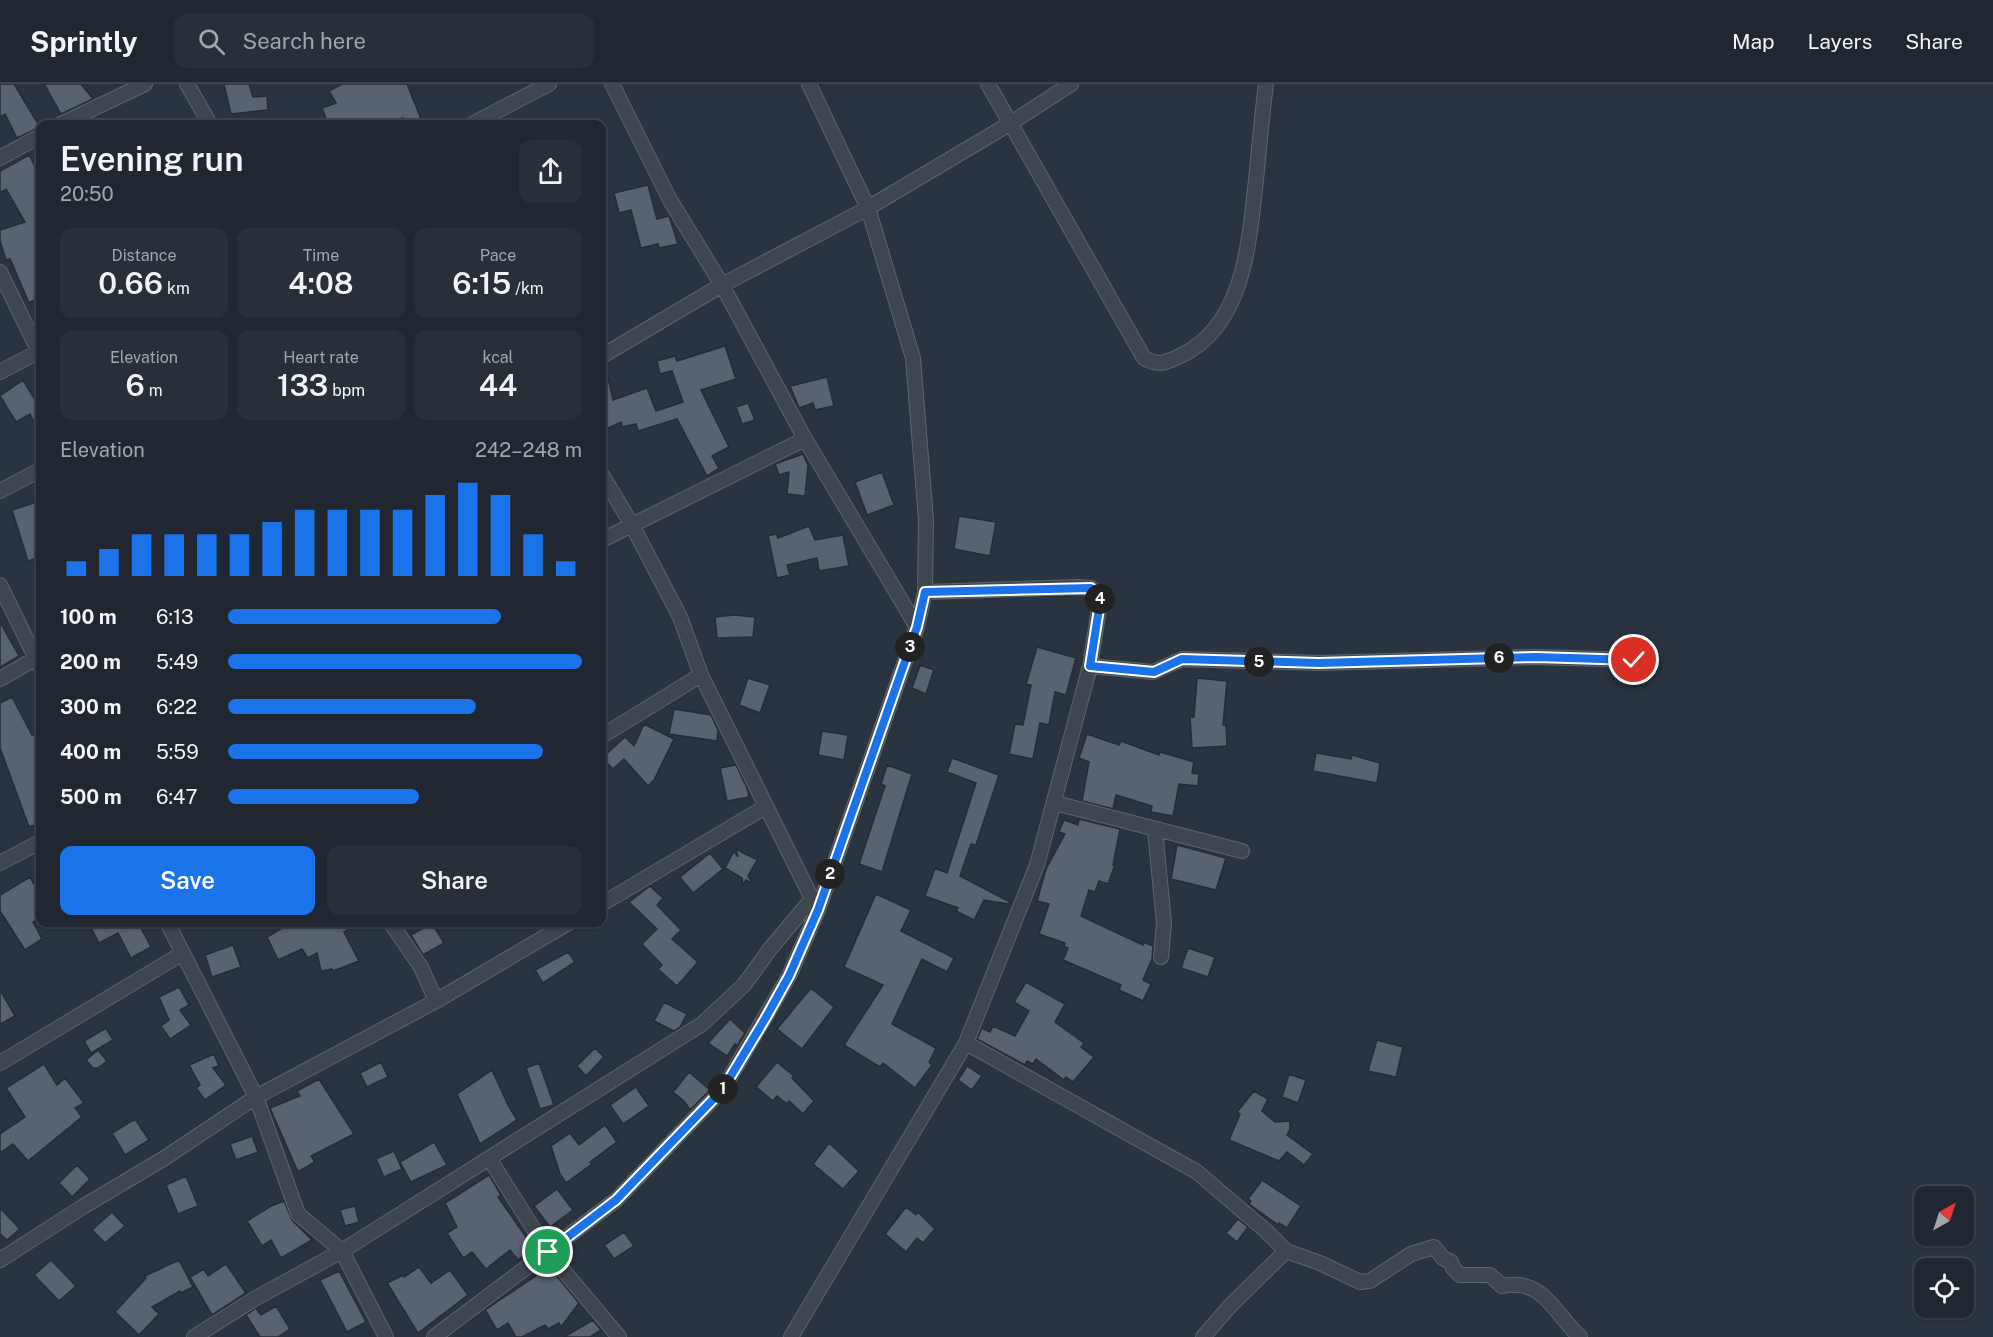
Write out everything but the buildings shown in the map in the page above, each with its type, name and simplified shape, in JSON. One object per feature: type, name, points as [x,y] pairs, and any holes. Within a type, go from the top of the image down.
[{"type":"street","points":[[70,120],[145,84]]},
{"type":"street","points":[[187,84],[208,120]]},
{"type":"street","points":[[480,120],[549,84]]},
{"type":"street","points":[[612,84],[670,200],[722,285],[805,438],[917,627]]},
{"type":"street","points":[[434,1337],[616,1200],[723,1089],[789,976],[917,627],[925,592],[926,520],[913,358],[868,208],[809,84]]},
{"type":"street","points":[[988,84],[1144,358],[1151,363],[1161,363],[1197,348],[1218,325],[1235,293],[1248,253],[1266,84]]},
{"type":"street","points":[[606,354],[722,285],[868,208],[1011,123],[1071,84]]},
{"type":"street","points":[[0,158],[36,138]]},
{"type":"street","points":[[0,272],[36,344]]},
{"type":"street","points":[[0,372],[36,354]]},
{"type":"street","points":[[606,538],[805,438]]},
{"type":"street","points":[[0,491],[36,472]]},
{"type":"street","points":[[606,482],[632,525],[680,617],[701,675],[815,905]]},
{"type":"street","points":[[0,585],[36,654]]},
{"type":"street","points":[[791,1337],[966,1043],[1037,865],[1090,666],[1101,596],[1091,588],[925,592]]},
{"type":"street","points":[[1090,666],[1154,672],[1182,659],[1319,663],[1536,657],[1634,660]]},
{"type":"street","points":[[0,679],[36,661]]},
{"type":"street","points":[[606,734],[701,675]]},
{"type":"street","points":[[1054,803],[1242,851]]},
{"type":"street","points":[[606,902],[765,807]]},
{"type":"street","points":[[1155,830],[1164,922],[1161,957]]},
{"type":"street","points":[[0,863],[36,844]]},
{"type":"street","points":[[194,1337],[256,1298],[342,1251],[702,1024],[744,985],[770,949],[815,905]]},
{"type":"street","points":[[170,927],[256,1097],[298,1214],[342,1251],[386,1337]]},
{"type":"street","points":[[393,927],[421,967],[436,1001]]},
{"type":"street","points":[[0,1260],[163,1159],[256,1097],[436,1001],[562,927]]},
{"type":"street","points":[[0,1063],[183,953]]},
{"type":"street","points":[[966,1043],[1197,1172],[1286,1251],[1320,1263],[1360,1282],[1370,1281],[1411,1254],[1434,1247],[1443,1258],[1451,1262],[1452,1268],[1460,1275],[1490,1275],[1502,1286],[1524,1285],[1538,1292],[1556,1306],[1563,1318],[1580,1337]]},
{"type":"street","points":[[489,1158],[548,1252],[619,1337]]},
{"type":"street","points":[[1203,1337],[1230,1306],[1286,1251]]},
{"type":"route","points":[[548,1252],[616,1200],[723,1089],[765,1019],[789,976],[818,910],[917,627],[925,592],[1091,588],[1101,596],[1090,666],[1124,671],[1154,672],[1182,659],[1319,663],[1536,657],[1634,660]]}]
